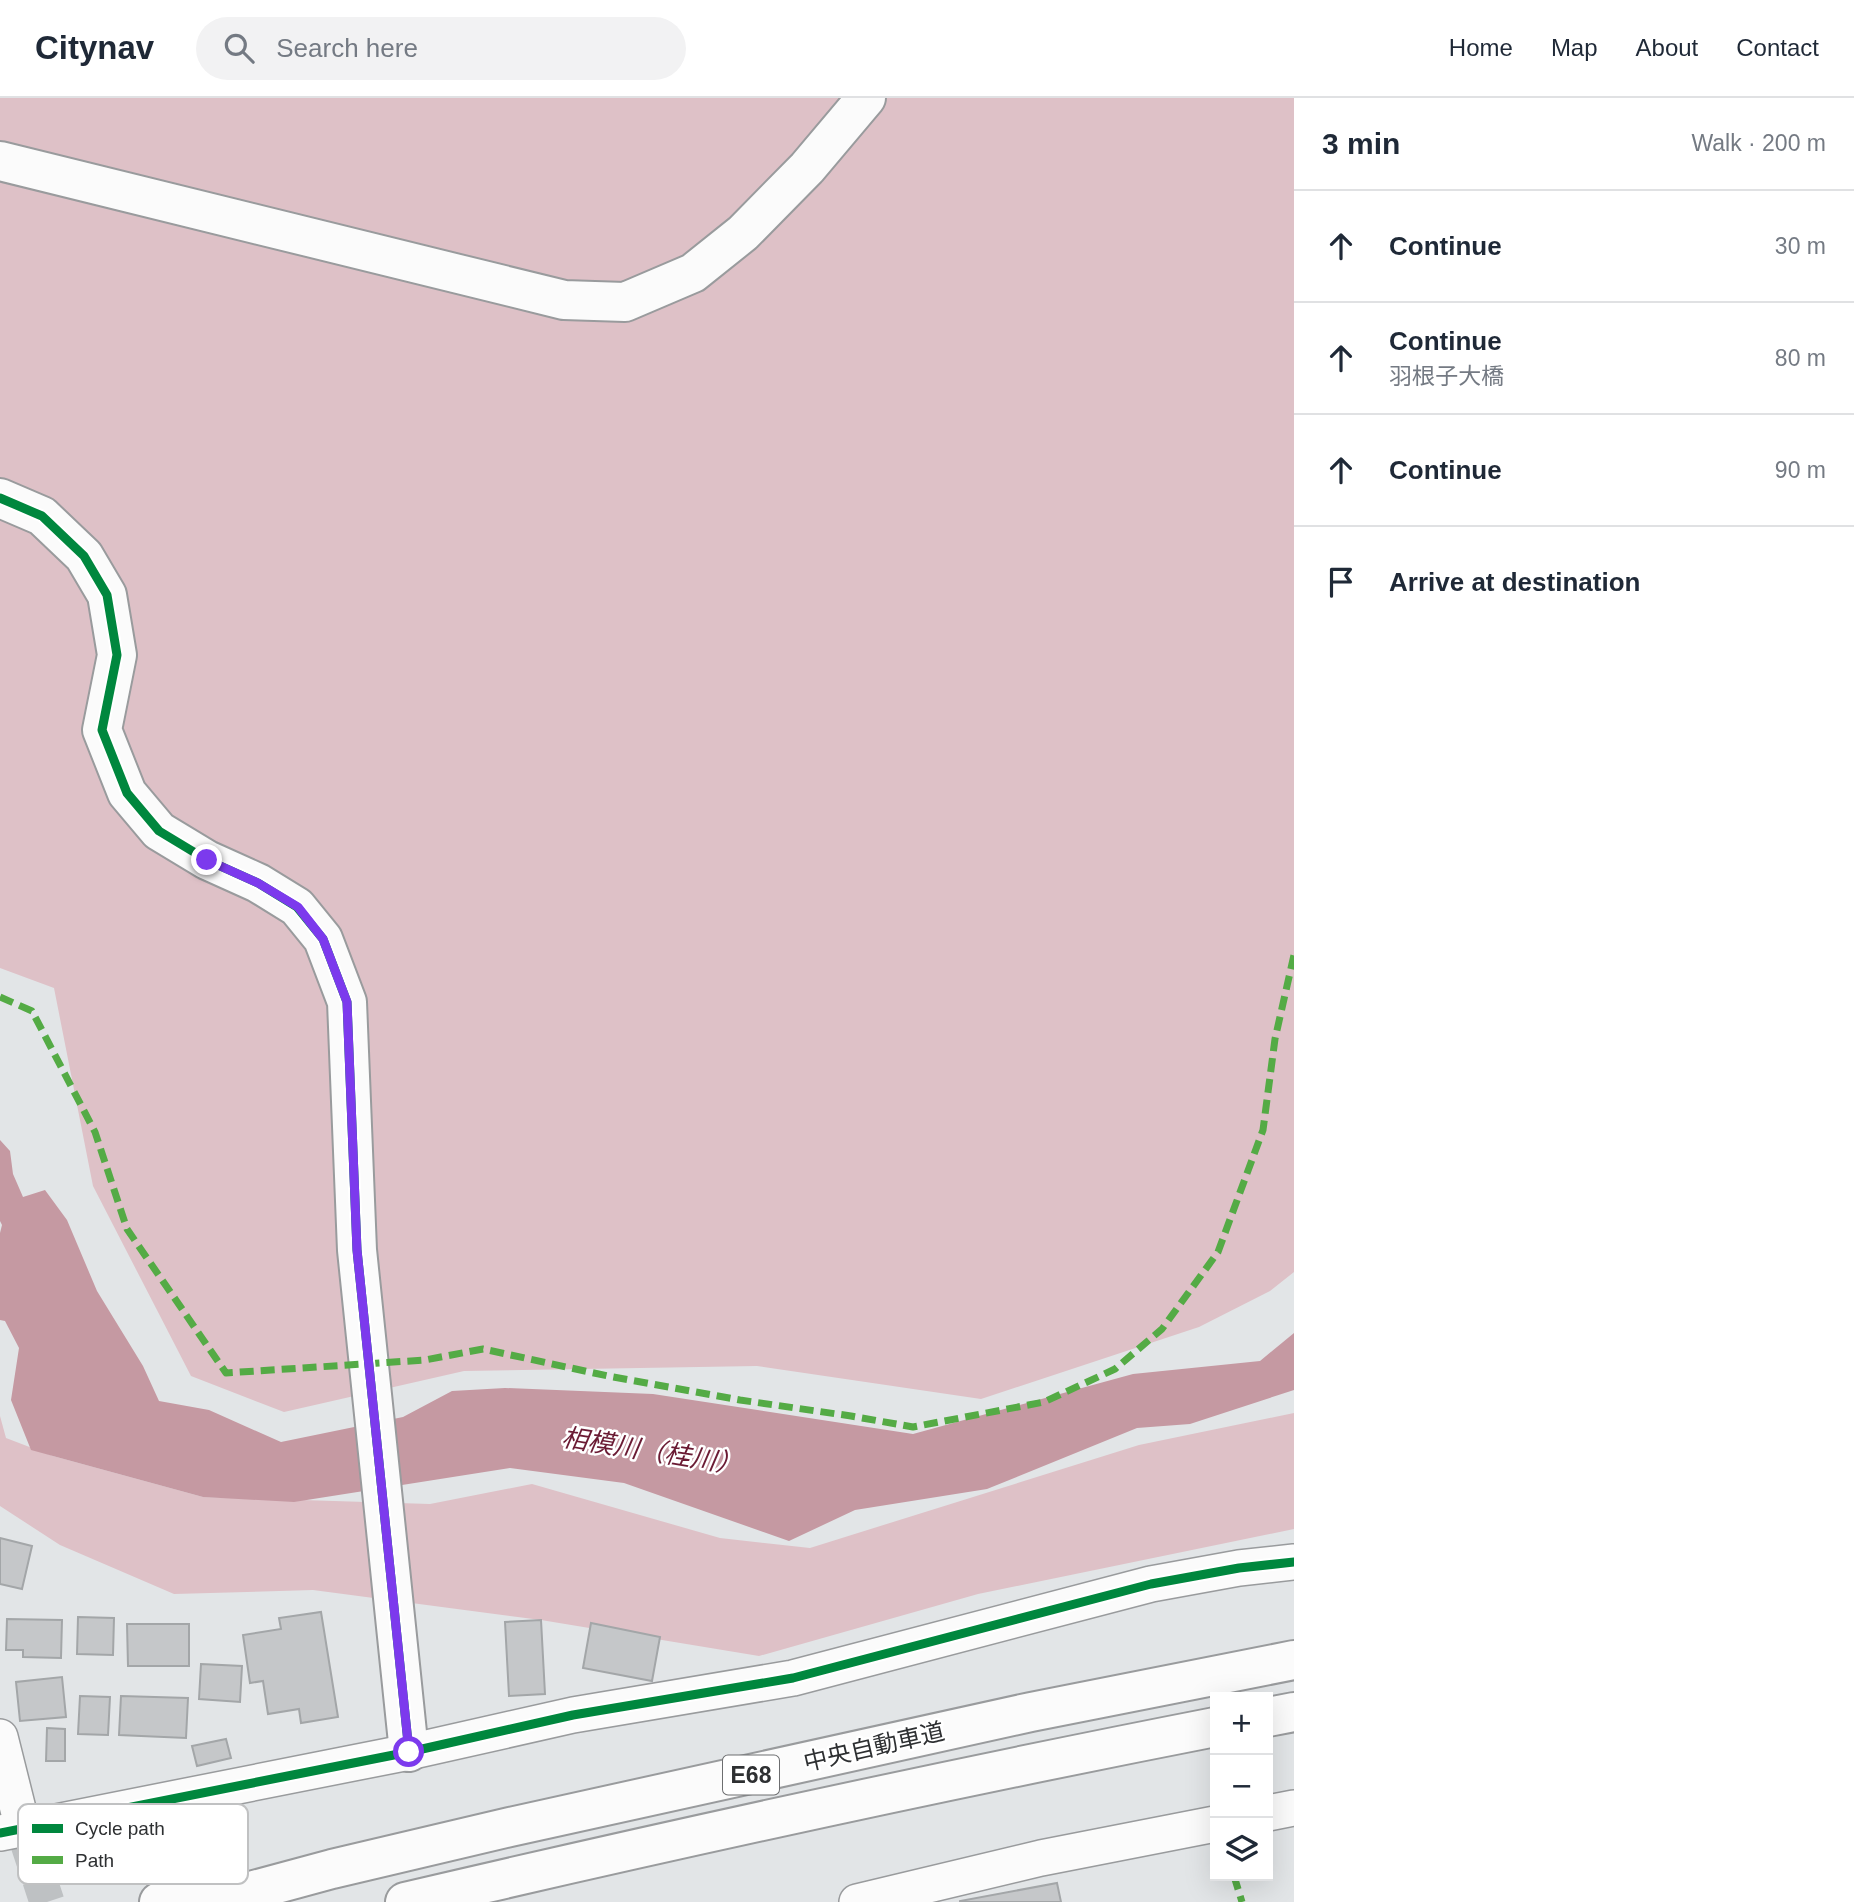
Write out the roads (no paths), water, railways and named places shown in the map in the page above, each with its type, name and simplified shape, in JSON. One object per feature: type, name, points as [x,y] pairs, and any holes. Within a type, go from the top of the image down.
[{"type":"main road","points":[[0,160],[506,287],[564,300],[625,302],[693,274],[743,233],[807,168],[866,98]]},
{"type":"main road","points":[[0,498],[42,516],[84,556],[107,595],[117,655],[102,730],[127,793],[159,831],[207,860],[258,883],[298,907],[323,939],[347,1002],[357,1250],[409,1752]]},
{"type":"main road","name":"中央自動車道","points":[[210,1902],[332,1869],[1031,1712],[1294,1660]]},
{"type":"main road","points":[[1273,1716],[1294,1712]]},
{"type":"main road","name":"中央自動車道","points":[[405,1902],[660,1842],[1029,1763],[1210,1728]]},
{"type":"main road","points":[[473,1902],[660,1842]]},
{"type":"main road","points":[[159,1902],[332,1869]]},
{"type":"street","points":[[148,1804],[409,1752],[573,1715],[793,1678],[1151,1584],[1239,1568],[1294,1562]]},
{"type":"street","points":[[0,1737],[12,1831]]},
{"type":"street","points":[[1273,1812],[1294,1808]]},
{"type":"street","points":[[857,1902],[1041,1858],[1210,1825]]},
{"type":"water","name":"相模川（桂川）","points":[[0,1140],[10,1151],[13,1174],[23,1197],[45,1190],[67,1220],[97,1291],[143,1366],[159,1401],[209,1410],[281,1442],[403,1417],[452,1391],[505,1388],[653,1394],[913,1434],[1133,1374],[1260,1361],[1294,1333],[1294,1390],[1190,1424],[1137,1428],[987,1489],[855,1510],[789,1541],[624,1483],[510,1468],[294,1502],[203,1497],[31,1450],[11,1400],[19,1348],[5,1321],[0,1320]]},
{"type":"tunnel","points":[[41,1884],[47,1902]]}]
